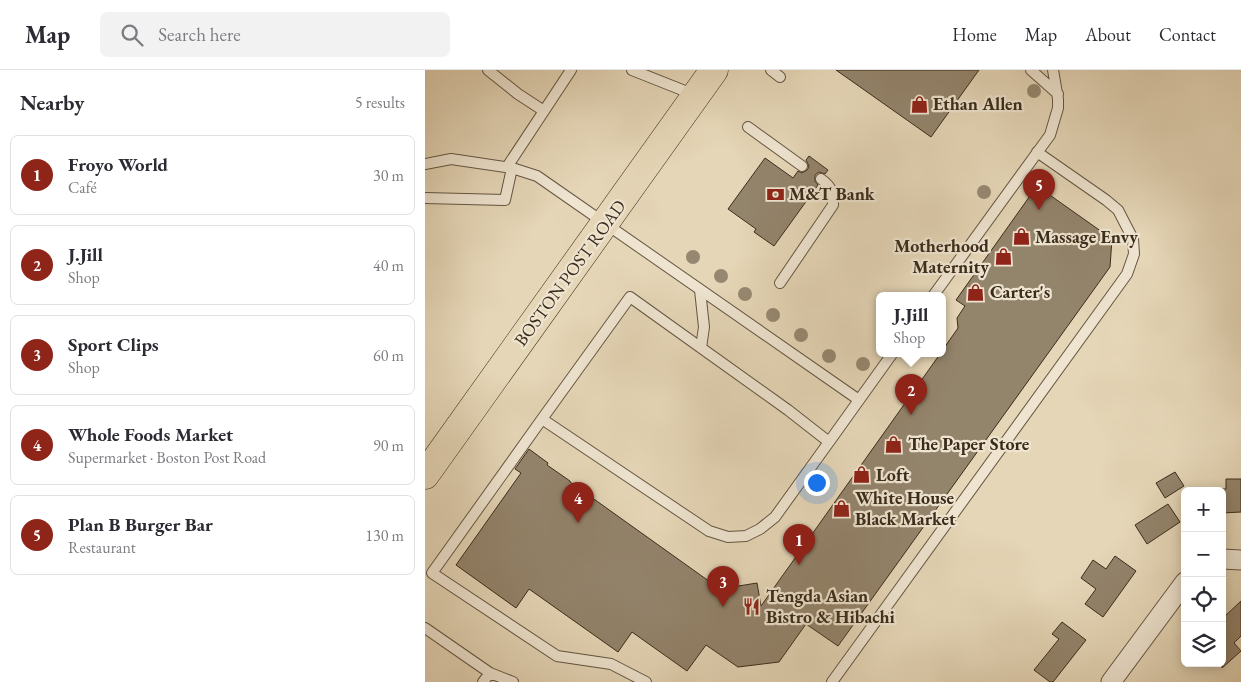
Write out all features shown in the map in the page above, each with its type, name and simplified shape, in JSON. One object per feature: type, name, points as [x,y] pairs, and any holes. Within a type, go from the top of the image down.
[{"type":"main road","name":"BOSTON POST ROAD","points":[[425,475],[714,70]]},
{"type":"street","points":[[1226,559],[1241,560]]},
{"type":"street","points":[[1111,682],[1181,587]]},
{"type":"lane","points":[[488,70],[518,94],[544,111]]},
{"type":"lane","points":[[425,198],[505,200],[510,168],[571,70]]},
{"type":"lane","points":[[632,70],[696,96]]},
{"type":"lane","points":[[771,70],[780,77]]},
{"type":"lane","points":[[1031,70],[1057,94]]},
{"type":"lane","points":[[936,292],[1050,135],[1058,108],[1053,70]]},
{"type":"lane","points":[[748,127],[802,166]]},
{"type":"lane","points":[[832,682],[1127,274],[1134,254],[1133,240],[1118,210],[1037,152]]},
{"type":"lane","points":[[425,164],[451,159],[510,168],[537,176],[859,400]]},
{"type":"lane","points":[[780,283],[833,205],[833,193],[829,185],[821,180]]},
{"type":"lane","points":[[700,290],[704,327],[701,348]]},
{"type":"lane","points":[[646,682],[611,664],[557,656],[432,574],[630,297],[788,410],[829,442]]},
{"type":"lane","points":[[542,419],[709,531],[728,537],[746,536],[775,517],[890,357]]},
{"type":"lane","points":[[425,628],[490,673],[513,682]]},
{"type":"lane","points":[[483,682],[490,673]]},
{"type":"building","name":"Ethan Allen","points":[[836,70],[979,70],[931,137]]},
{"type":"building","name":"M&T Bank","points":[[809,156],[828,170],[825,174],[819,172],[815,175],[815,181],[818,185],[774,246],[754,232],[756,229],[728,209],[765,158],[793,178],[798,171],[802,173],[807,170],[809,167],[806,160]]},
{"type":"building","points":[[1037,186],[1112,239],[1110,267],[838,646],[806,624],[779,662],[738,667],[706,645],[687,671],[632,632],[618,652],[529,589],[516,608],[456,565],[521,473],[515,469],[529,449],[570,482],[720,589],[757,583],[761,606],[938,357],[946,357],[946,345],[958,328],[957,318],[965,306],[956,300]]},
{"type":"building","points":[[1175,472],[1184,486],[1165,498],[1156,483]]},
{"type":"building","points":[[1226,479],[1241,479],[1241,512],[1226,513]]},
{"type":"building","points":[[1168,504],[1180,522],[1147,544],[1135,525]]},
{"type":"building","points":[[1115,556],[1136,571],[1103,617],[1085,604],[1096,589],[1081,578],[1093,560],[1106,569]]},
{"type":"building","points":[[1241,601],[1241,636],[1234,643],[1241,651],[1226,664],[1226,622],[1226,615]]},
{"type":"building","points":[[1062,622],[1086,640],[1053,682],[1050,682],[1034,670],[1059,639],[1052,634]]},
{"type":"place","name":"Ethan Allen","points":[[919,104]]},
{"type":"place","name":"M&T Bank","points":[[775,194]]},
{"type":"place","name":"Plan B Burger Bar","points":[[1039,210]]},
{"type":"place","name":"Massage Envy","points":[[1021,237]]},
{"type":"place","name":"Motherhood Maternity","points":[[1003,256]]},
{"type":"place","name":"Carter's","points":[[976,292]]},
{"type":"place","name":"J.Jill","points":[[911,415]]},
{"type":"place","name":"The Paper Store","points":[[894,444]]},
{"type":"place","name":"Loft","points":[[862,475]]},
{"type":"place","name":"White House Black Market","points":[[841,508]]},
{"type":"place","name":"Whole Foods Market","points":[[578,523]]},
{"type":"place","name":"Froyo World","points":[[799,565]]},
{"type":"place","name":"Tengda Asian Bistro & Hibachi","points":[[752,606]]},
{"type":"place","name":"Sport Clips","points":[[723,607]]}]
